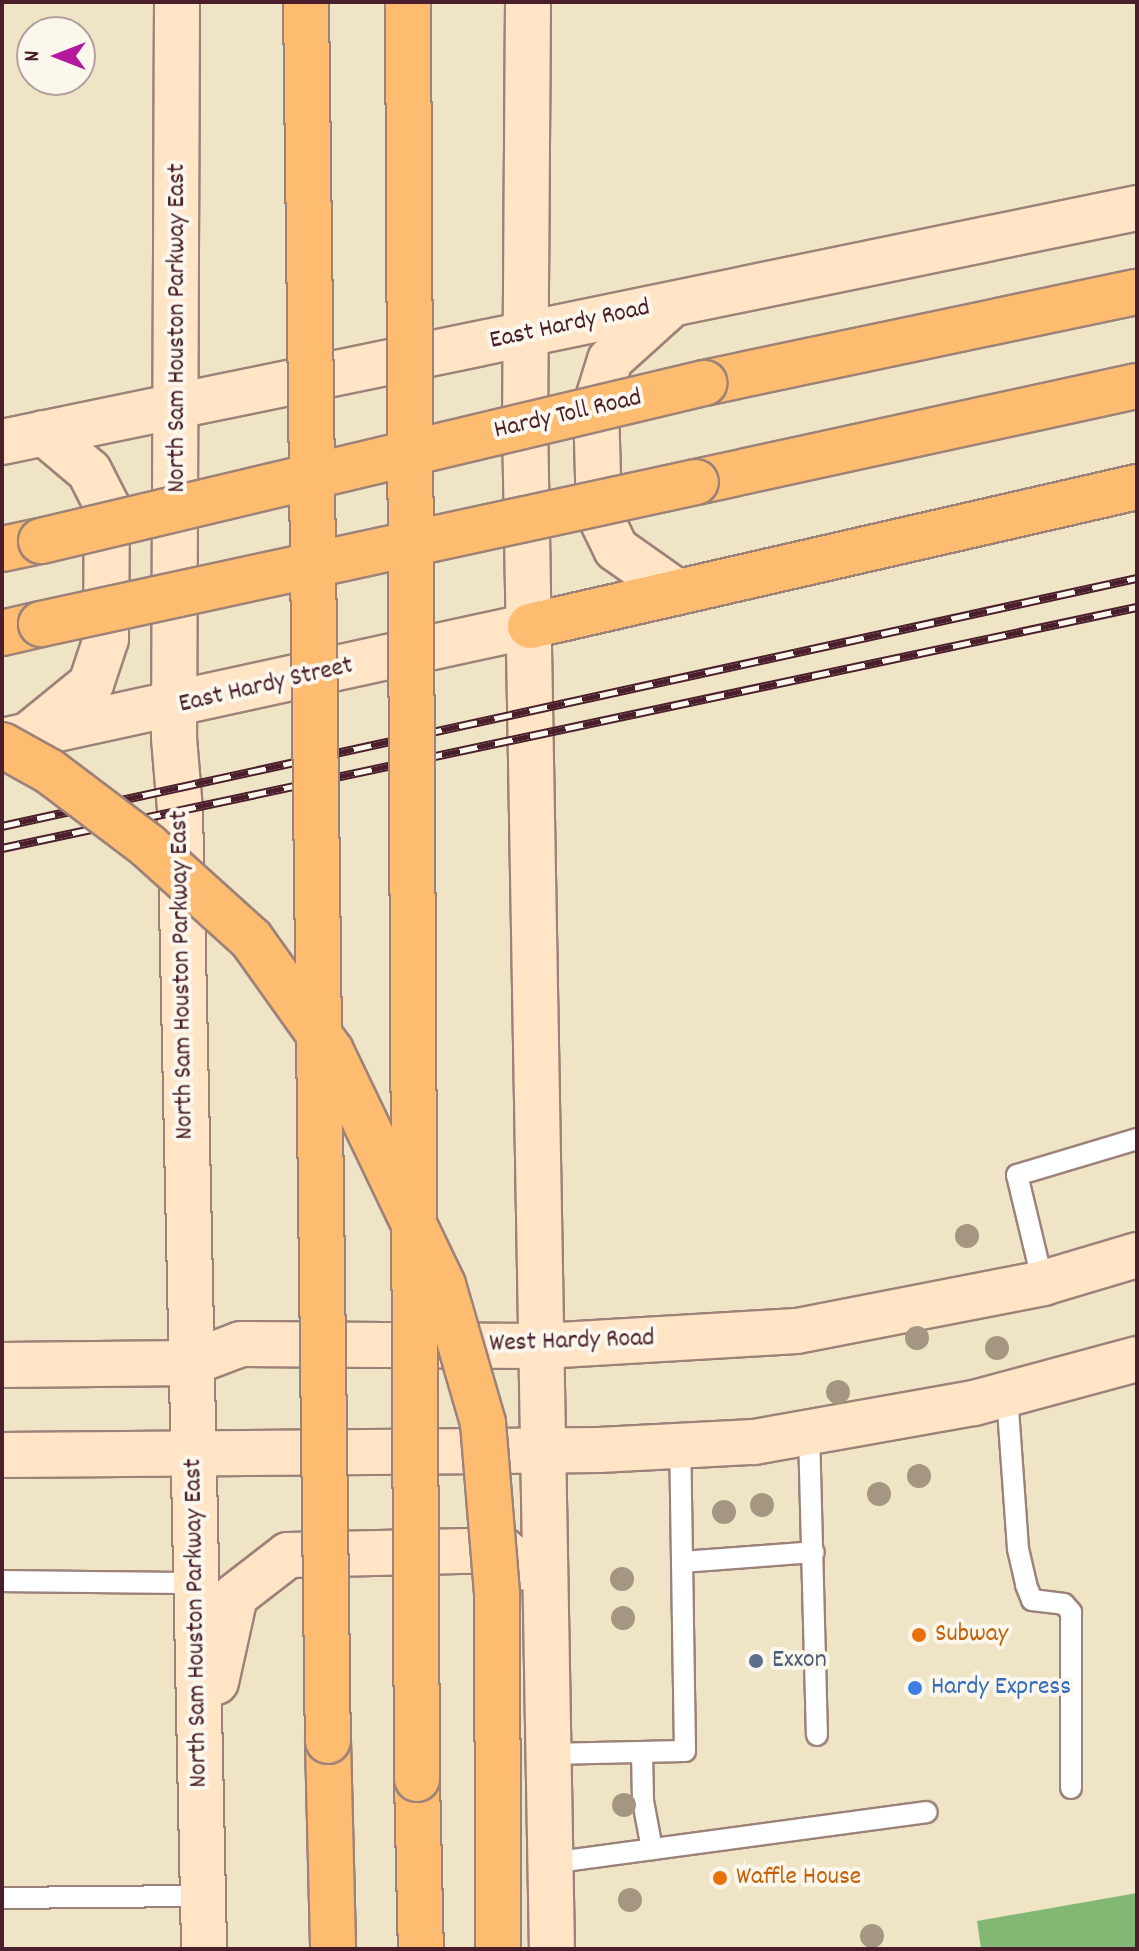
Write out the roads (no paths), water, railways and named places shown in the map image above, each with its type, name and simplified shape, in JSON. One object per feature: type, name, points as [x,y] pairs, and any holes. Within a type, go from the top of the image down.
[{"type":"highway","points":[[306,2],[333,1949]]},
{"type":"highway","points":[[408,2],[417,1779],[421,1949]]},
{"type":"highway","name":"Hardy Toll Road","points":[[22,545],[704,383],[1137,292]]},
{"type":"highway","points":[[21,629],[1137,386]]},
{"type":"highway","points":[[530,626],[1137,487]]},
{"type":"highway","points":[[10,741],[148,846],[251,939],[331,1051],[443,1285],[483,1423],[497,1595],[498,1949]]},
{"type":"main road","name":"North Sam Houston Parkway East","points":[[177,2],[178,706],[174,738],[180,810],[204,1949]]},
{"type":"main road","points":[[528,2],[525,335],[552,1949]]},
{"type":"main road","name":"East Hardy Road","points":[[2,442],[1137,208]]},
{"type":"main road","points":[[671,305],[610,360],[596,405],[599,514],[616,549],[677,592]]},
{"type":"main road","points":[[10,741],[91,684],[106,639],[107,506],[89,471],[44,433]]},
{"type":"main road","name":"East Hardy Street","points":[[10,741],[530,626]]},
{"type":"main road","name":"West Hardy Road","points":[[2,1365],[191,1363],[241,1344],[543,1346],[797,1331],[1043,1283],[1137,1255]]},
{"type":"main road","points":[[2,1455],[544,1450],[754,1442],[1007,1395],[1137,1359]]},
{"type":"main road","points":[[200,1754],[235,1596],[288,1555],[503,1550],[529,1572],[537,1593],[547,1683]]},
{"type":"lane","points":[[1043,1283],[1017,1175],[1137,1139]]},
{"type":"lane","points":[[1007,1395],[1018,1549],[1026,1585],[1032,1600],[1064,1604],[1071,1612],[1071,1788]]},
{"type":"lane","points":[[809,1432],[817,1735]]},
{"type":"lane","points":[[548,1754],[685,1751],[680,1446]]},
{"type":"lane","points":[[682,1562],[814,1552]]},
{"type":"lane","points":[[2,1581],[196,1583]]},
{"type":"lane","points":[[642,1752],[643,1801],[652,1849]]},
{"type":"lane","points":[[550,1863],[927,1812]]},
{"type":"lane","points":[[2,1898],[203,1896]]},
{"type":"railway","points":[[2,826],[1137,578]]},
{"type":"railway","points":[[2,848],[1137,607]]},
{"type":"place","name":"Subway","points":[[919,1635]]},
{"type":"place","name":"Exxon","points":[[756,1661]]},
{"type":"place","name":"Hardy Express","points":[[915,1688]]},
{"type":"place","name":"Waffle House","points":[[720,1878]]}]
